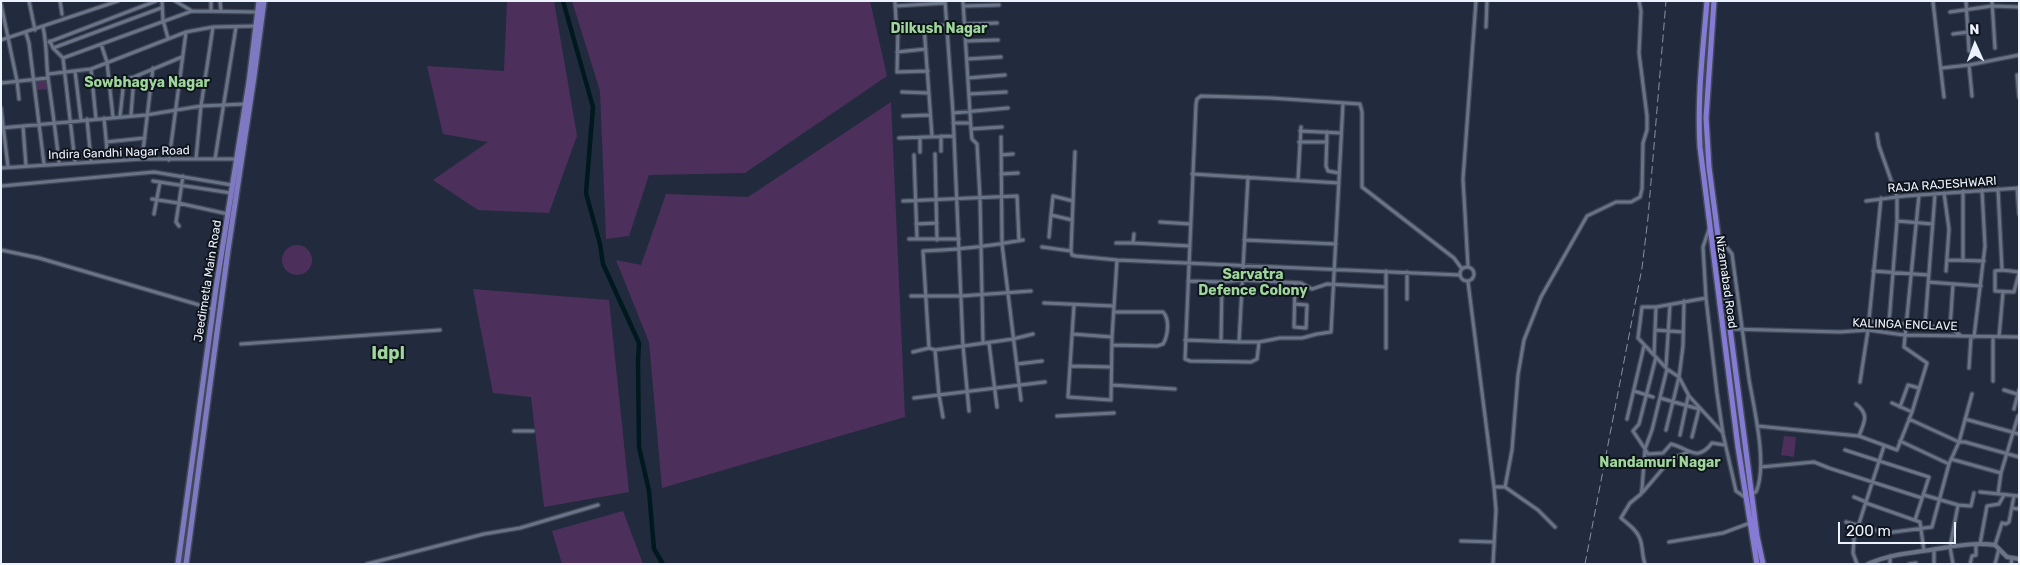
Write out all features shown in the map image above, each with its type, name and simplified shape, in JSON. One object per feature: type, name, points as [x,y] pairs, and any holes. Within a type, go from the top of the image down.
[{"type":"highway","name":"Nizamabad Road","points":[[1707,1],[1698,121],[1709,228],[1746,498],[1758,564]]},
{"type":"highway","name":"Nizamabad Road","points":[[1714,1],[1706,118],[1710,175],[1744,425],[1751,494],[1763,564]]},
{"type":"highway","points":[[1703,176],[1710,175]]},
{"type":"main road","name":"Jeedimetla Main Road","points":[[178,564],[213,309],[236,159],[242,138],[259,1]]},
{"type":"main road","name":"Jeedimetla Main Road","points":[[186,564],[242,138],[264,1]]},
{"type":"street","points":[[29,1],[35,30]]},
{"type":"street","points":[[60,1],[62,14]]},
{"type":"street","points":[[1,40],[118,1]]},
{"type":"street","points":[[48,42],[156,1]]},
{"type":"street","points":[[162,1],[161,8],[168,38]]},
{"type":"street","points":[[175,1],[192,11]]},
{"type":"street","points":[[186,8],[188,1]]},
{"type":"street","points":[[211,1],[211,11]]},
{"type":"street","points":[[220,1],[221,11]]},
{"type":"street","points":[[895,1],[898,27],[897,72],[928,71]]},
{"type":"street","points":[[963,1],[970,123],[972,139],[977,147],[980,198],[983,343]]},
{"type":"street","points":[[1468,282],[1473,278],[1474,274],[1468,266],[1464,179],[1476,1]]},
{"type":"street","points":[[1486,27],[1487,1]]},
{"type":"street","points":[[1504,487],[1508,477],[1512,450],[1518,375],[1524,340],[1541,297],[1587,216],[1616,202],[1632,202],[1640,197],[1642,189],[1643,143],[1647,130],[1647,116],[1639,53],[1641,11],[1639,1]]},
{"type":"street","points":[[1966,1],[1969,51]]},
{"type":"street","points":[[1992,1],[1995,48]]},
{"type":"street","points":[[895,6],[945,2],[953,113],[963,346],[969,411]]},
{"type":"street","points":[[1933,2],[1944,97]]},
{"type":"street","points":[[1,4],[17,81],[18,99]]},
{"type":"street","points":[[964,6],[999,5]]},
{"type":"street","points":[[1950,12],[1967,8],[1992,6],[2019,7]]},
{"type":"street","points":[[53,48],[161,8]]},
{"type":"street","points":[[63,58],[192,11],[258,12]]},
{"type":"street","points":[[898,27],[997,24]]},
{"type":"street","points":[[215,159],[236,26]]},
{"type":"street","points":[[1,83],[91,69],[186,32],[213,27],[256,26]]},
{"type":"street","points":[[924,26],[932,136]]},
{"type":"street","points":[[43,27],[48,42],[48,76],[59,163]]},
{"type":"street","points":[[196,159],[201,106],[213,27]]},
{"type":"street","points":[[26,32],[44,164]]},
{"type":"street","points":[[169,160],[186,32]]},
{"type":"street","points":[[1953,34],[1968,32]]},
{"type":"street","points":[[966,42],[998,40]]},
{"type":"street","points":[[48,42],[63,58],[76,162]]},
{"type":"street","points":[[101,44],[107,62],[113,116]]},
{"type":"street","points":[[897,52],[926,49]]},
{"type":"street","points":[[1942,68],[1969,66],[2019,55]]},
{"type":"street","points":[[109,84],[134,77],[182,57]]},
{"type":"street","points":[[967,59],[1001,57]]},
{"type":"street","points":[[1969,66],[1972,96]]},
{"type":"street","points":[[142,159],[153,68]]},
{"type":"street","points":[[91,69],[96,119]]},
{"type":"street","points":[[75,71],[81,120]]},
{"type":"street","points":[[2017,74],[2019,97]]},
{"type":"street","points":[[968,78],[1005,75]]},
{"type":"street","points":[[131,115],[134,77]]},
{"type":"street","points":[[120,116],[124,80]]},
{"type":"street","points":[[902,92],[928,93]]},
{"type":"street","points":[[969,94],[1006,92]]},
{"type":"street","points":[[1259,342],[1257,359],[1252,362],[1187,361],[1184,353],[1196,104],[1197,99],[1201,96],[1358,103],[1362,106],[1362,181],[1364,190],[1454,258],[1462,269]]},
{"type":"street","points":[[1185,340],[1259,342],[1280,338],[1302,338],[1331,332],[1343,103]]},
{"type":"street","points":[[2,128],[113,116],[174,112],[201,106],[245,104]]},
{"type":"street","points":[[1,108],[8,167]]},
{"type":"street","points":[[953,113],[1008,108]]},
{"type":"street","points":[[904,116],[930,115]]},
{"type":"street","points":[[104,118],[108,160]]},
{"type":"street","points":[[87,119],[91,161]]},
{"type":"street","points":[[953,123],[970,123]]},
{"type":"street","points":[[23,126],[26,166]]},
{"type":"street","points":[[971,129],[1002,127]]},
{"type":"street","points":[[1298,180],[1300,129],[1341,133]]},
{"type":"street","points":[[1327,132],[1327,169],[1339,173]]},
{"type":"street","points":[[1877,134],[1879,146],[1897,197],[1898,221],[1889,323]]},
{"type":"street","points":[[941,136],[942,151]]},
{"type":"street","points":[[900,138],[954,136]]},
{"type":"street","points":[[920,137],[920,152]]},
{"type":"street","points":[[1001,137],[1002,244],[1021,400]]},
{"type":"street","points":[[106,142],[145,138]]},
{"type":"street","points":[[1299,142],[1328,142]]},
{"type":"street","points":[[1075,152],[1072,255],[1117,260],[1386,270],[1460,275]]},
{"type":"street","points":[[935,154],[937,240]]},
{"type":"street","points":[[1001,155],[1013,154]]},
{"type":"street","points":[[914,155],[917,239]]},
{"type":"street","name":"Indira Gandhi Nagar Road","points":[[1,168],[108,160],[236,159]]},
{"type":"street","points":[[1,186],[154,172],[233,185]]},
{"type":"street","points":[[1001,174],[1018,173]]},
{"type":"street","points":[[1192,174],[1339,182]]},
{"type":"street","points":[[179,226],[176,222],[183,176]]},
{"type":"street","points":[[1239,342],[1248,177]]},
{"type":"street","points":[[153,181],[232,193]]},
{"type":"street","points":[[154,214],[160,182]]},
{"type":"street","points":[[2018,188],[2019,214]]},
{"type":"street","name":"RAJA RAJESHWARI","points":[[1866,201],[1962,191],[2018,188]]},
{"type":"street","points":[[1998,189],[2002,270]]},
{"type":"street","points":[[1969,368],[1984,261],[1982,190]]},
{"type":"street","points":[[1962,191],[1963,260]]},
{"type":"street","points":[[1944,193],[1949,229],[1946,270]]},
{"type":"street","points":[[1925,325],[1935,194]]},
{"type":"street","points":[[1757,426],[1859,436],[1897,450],[1912,412],[1927,363],[1904,346],[1919,195]]},
{"type":"street","points":[[903,201],[1017,196],[1021,241],[981,245],[959,250],[923,251],[929,348]]},
{"type":"street","points":[[1049,236],[1053,196],[1074,201]]},
{"type":"street","points":[[1860,382],[1868,330],[1881,198]]},
{"type":"street","points":[[152,199],[228,214]]},
{"type":"street","points":[[1051,215],[1072,220]]},
{"type":"street","points":[[1898,221],[1934,224]]},
{"type":"street","points":[[1160,222],[1191,224]]},
{"type":"street","points":[[916,224],[937,223]]},
{"type":"street","points":[[1709,228],[1703,247],[1706,298],[1723,434],[1736,490],[1746,498]]},
{"type":"street","points":[[1133,242],[1134,234]]},
{"type":"street","points":[[1718,236],[1732,254],[1757,426],[1761,467],[1759,486],[1756,492],[1751,494]]},
{"type":"street","points":[[909,239],[958,239]]},
{"type":"street","points":[[1244,240],[1336,244]]},
{"type":"street","points":[[1116,243],[1133,242],[1190,246]]},
{"type":"street","points":[[1042,247],[1071,251]]},
{"type":"street","points":[[1,250],[39,258],[213,309]]},
{"type":"street","points":[[1074,305],[1068,397],[1111,400],[1112,337],[1117,260]]},
{"type":"street","points":[[1948,260],[1984,261]]},
{"type":"street","points":[[1460,275],[1462,269],[1468,266]]},
{"type":"street","points":[[1386,270],[1384,287],[1386,348]]},
{"type":"street","points":[[2002,270],[2019,272],[2015,291],[1997,292],[1994,289],[1994,272],[2002,270]]},
{"type":"street","points":[[1873,271],[1928,275]]},
{"type":"street","points":[[1407,272],[1407,299]]},
{"type":"street","points":[[1460,275],[1462,279],[1468,282]]},
{"type":"street","points":[[1188,281],[1222,282],[1242,280],[1301,283],[1312,289],[1320,288],[1323,285],[1384,287]]},
{"type":"street","points":[[1221,341],[1222,282]]},
{"type":"street","points":[[1468,282],[1494,487],[1496,510],[1493,564]]},
{"type":"street","points":[[1928,282],[1981,286]]},
{"type":"street","points":[[1295,283],[1294,327],[1306,328],[1307,305],[1295,304]]},
{"type":"street","points":[[1950,328],[1953,284]]},
{"type":"street","points":[[911,296],[961,296],[1030,291]]},
{"type":"street","points":[[2000,337],[2003,292]]},
{"type":"street","points":[[1706,298],[1656,307],[1642,307],[1638,338],[1644,346],[1679,377],[1689,396],[1699,409],[1723,434]]},
{"type":"street","points":[[1666,430],[1679,377],[1684,301]]},
{"type":"street","points":[[1044,303],[1114,306]]},
{"type":"street","points":[[1641,494],[1644,449],[1652,430],[1667,367],[1670,305]]},
{"type":"street","points":[[1656,307],[1655,356],[1639,424],[1633,431],[1648,454],[1663,452],[1672,444],[1688,452],[1700,454],[1708,449],[1712,443],[1726,445]]},
{"type":"street","points":[[1112,345],[1157,346],[1163,344],[1166,336],[1167,319],[1163,312],[1114,312]]},
{"type":"street","points":[[1869,321],[1950,328],[1961,336]]},
{"type":"street","name":"KALINGA ENCLAVE","points":[[1730,329],[1840,332],[1868,330],[1904,335],[2019,337]]},
{"type":"street","points":[[242,344],[440,330]]},
{"type":"street","points":[[1655,330],[1683,332]]},
{"type":"street","points":[[913,352],[929,348],[935,350],[1013,339],[1033,334]]},
{"type":"street","points":[[1072,334],[1112,337]]},
{"type":"street","points":[[1993,337],[1993,381]]},
{"type":"street","points":[[989,342],[997,407]]},
{"type":"street","points":[[1627,419],[1644,346]]},
{"type":"street","points":[[935,350],[943,417]]},
{"type":"street","points":[[1017,364],[1042,361]]},
{"type":"street","points":[[1070,366],[1112,367]]},
{"type":"street","points":[[914,398],[1045,382]]},
{"type":"street","points":[[1112,385],[1175,389]]},
{"type":"street","points":[[1900,406],[1908,386],[1919,388]]},
{"type":"street","points":[[2004,390],[2018,393],[2014,409]]},
{"type":"street","points":[[1634,392],[1652,397]]},
{"type":"street","points":[[1846,522],[1890,533],[1932,527],[1949,464],[1959,442],[1972,394]]},
{"type":"street","points":[[1680,435],[1689,396]]},
{"type":"street","points":[[1660,398],[1699,409]]},
{"type":"street","points":[[1892,403],[1912,412]]},
{"type":"street","points":[[1856,404],[1865,414],[1859,436]]},
{"type":"street","points":[[1692,437],[1699,409]]},
{"type":"street","points":[[1057,416],[1114,413]]},
{"type":"street","points":[[1998,494],[2001,473],[2018,416]]},
{"type":"street","points":[[1909,419],[1959,442],[1965,442],[2019,458]]},
{"type":"street","points":[[1965,420],[2019,434]]},
{"type":"street","points":[[514,431],[532,431]]},
{"type":"street","points":[[1900,441],[1949,464]]},
{"type":"street","points":[[1857,564],[1853,549],[1854,539],[1884,446]]},
{"type":"street","points":[[1845,450],[1929,477],[1915,520]]},
{"type":"street","points":[[1644,564],[1640,540],[1634,529],[1622,518],[1630,503],[1641,494],[1671,459],[1688,452]]},
{"type":"street","points":[[1951,459],[2001,473]]},
{"type":"street","points":[[1761,467],[1814,462],[1872,482],[1958,505],[1971,506],[1974,493]]},
{"type":"street","points":[[1494,487],[1504,487],[1538,510],[1555,527]]},
{"type":"street","points":[[1980,492],[2017,496],[2009,522],[2006,524],[2002,523],[1995,545]]},
{"type":"street","points":[[1970,564],[1972,556],[1976,555],[1987,506],[1999,504],[2004,495]]},
{"type":"street","points":[[1854,498],[1920,522],[1924,550]]},
{"type":"street","points":[[367,564],[484,534],[520,528],[598,505]]},
{"type":"street","points":[[1953,564],[1950,547],[1958,505]]},
{"type":"street","points":[[2012,508],[2019,510]]},
{"type":"street","points":[[1669,542],[1723,533],[1750,523]]},
{"type":"street","points":[[1461,541],[1494,542]]},
{"type":"street","points":[[1868,564],[1890,556],[1964,544],[1995,545],[2011,561],[2019,558]]},
{"type":"street","points":[[1995,564],[1999,549]]},
{"type":"street","points":[[1934,550],[1934,564]]},
{"type":"street","points":[[1890,556],[1890,564]]},
{"type":"street","points":[[1909,564],[1916,564]]},
{"type":"shaded area","points":[[507,1],[554,1],[577,136],[549,213],[478,210],[433,180],[488,142],[443,134],[427,66],[504,71]]},
{"type":"shaded area","points":[[572,1],[870,1],[887,76],[745,173],[649,175],[629,236],[606,239],[600,91]]},
{"type":"shaded area","points":[[47,80],[48,89],[36,90],[35,81]]},
{"type":"shaded area","points":[[891,102],[905,417],[662,488],[649,342],[616,260],[641,265],[666,194],[748,197]]},
{"type":"shaded area","points":[[297,245],[308,249],[312,260],[308,271],[297,275],[286,271],[282,260],[286,249]]},
{"type":"shaded area","points":[[473,289],[609,300],[629,492],[544,507],[531,397],[493,393]]},
{"type":"shaded area","points":[[1784,436],[1796,437],[1794,457],[1781,455]]},
{"type":"shaded area","points":[[623,511],[643,564],[562,564],[552,531]]},
{"type":"waterway","points":[[563,1],[593,107],[586,193],[600,244],[603,264],[639,343],[639,447],[649,491],[654,549],[663,564]]},
{"type":"railway","points":[[1585,564],[1642,268],[1666,1]]},
{"type":"district","name":"Dilkush Nagar","points":[[939,29]]},
{"type":"district","name":"Sowbhagya Nagar","points":[[147,83]]},
{"type":"district","name":"Sarvatra Defence Colony","points":[[1253,284]]},
{"type":"district","name":"Idpl","points":[[388,354]]},
{"type":"district","name":"Nandamuri Nagar","points":[[1660,463]]}]
